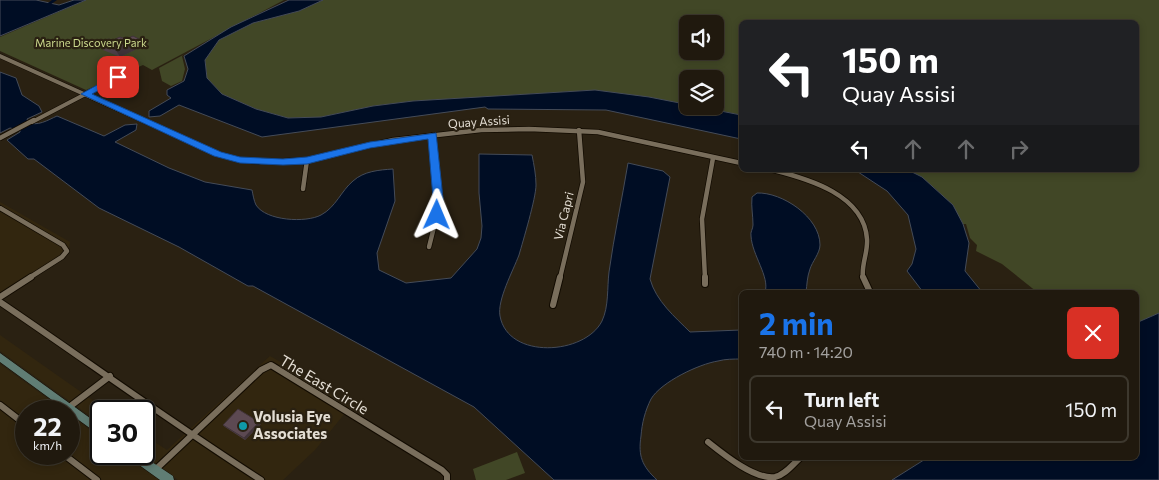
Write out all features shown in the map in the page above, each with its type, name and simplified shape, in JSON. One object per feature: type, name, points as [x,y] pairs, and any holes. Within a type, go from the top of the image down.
[{"type":"main road","points":[[0,357],[55,400]]},
{"type":"main road","points":[[148,465],[169,480]]},
{"type":"street","name":"Quay Assisi","points":[[0,56],[218,154],[240,160],[261,162],[307,160],[370,145],[433,136],[481,130],[529,129],[598,132],[739,163]]},
{"type":"street","points":[[0,138],[118,77]]},
{"type":"street","name":"Via Capri","points":[[553,305],[583,182],[578,130]]},
{"type":"street","points":[[428,247],[437,215],[438,198],[433,136]]},
{"type":"street","points":[[705,284],[702,219],[713,158]]},
{"type":"street","points":[[303,189],[307,160]]},
{"type":"street","points":[[779,172],[818,184],[843,198],[858,213],[865,225],[862,276],[869,290]]},
{"type":"street","points":[[0,208],[63,245],[67,251],[62,257],[0,297]]},
{"type":"street","points":[[0,302],[110,376],[192,435],[261,480]]},
{"type":"street","name":"The East Circle","points":[[155,470],[261,370],[270,365],[442,470],[447,478]]},
{"type":"street","points":[[78,400],[110,376]]},
{"type":"street","points":[[0,405],[15,417]]},
{"type":"street","points":[[708,442],[752,476],[768,478],[777,476],[797,460]]},
{"type":"street","points":[[78,465],[97,480]]},
{"type":"shaded area","points":[[0,202],[70,242],[68,253],[0,295]]},
{"type":"shaded area","points":[[0,335],[92,400],[90,400],[90,416],[80,409],[80,400],[68,400],[0,351]]},
{"type":"shaded area","points":[[270,356],[324,387],[350,407],[315,450],[283,480],[178,480],[155,463],[155,442],[167,450]]},
{"type":"shaded area","points":[[0,364],[50,400],[15,400],[15,465],[80,465],[80,422],[90,430],[90,465],[138,465],[159,480],[0,480]]},
{"type":"green space","name":"Marine Discovery Park","points":[[86,0],[284,0],[152,70],[143,65],[86,90],[0,51],[0,37]]},
{"type":"green space","points":[[323,0],[1159,0],[1159,313],[1139,322],[1139,290],[1034,290],[1002,264],[976,251],[977,245],[970,238],[966,224],[963,224],[952,207],[933,186],[911,172],[1139,172],[1139,20],[739,20],[739,115],[724,111],[724,70],[679,70],[679,103],[595,90],[413,101],[373,106],[321,117],[288,118],[256,109],[222,94],[207,78],[205,60],[219,40],[253,23],[299,11]]},
{"type":"green space","points":[[185,54],[182,56],[185,69],[182,81],[171,86],[162,81],[159,68]]},
{"type":"green space","points":[[517,452],[525,473],[506,480],[476,480],[473,469]]},
{"type":"water","points":[[0,0],[36,0],[59,5],[74,0],[86,0],[0,36]]},
{"type":"water","points":[[289,0],[323,0],[299,11],[253,23],[219,40],[205,60],[207,78],[222,94],[256,109],[288,118],[321,117],[373,106],[413,101],[595,90],[679,103],[679,115],[724,115],[724,112],[739,115],[739,139],[606,110],[488,109],[485,107],[262,137],[179,105],[160,116],[149,117],[149,111],[171,98],[167,95],[167,90],[184,81],[188,69],[184,56],[231,27]]},
{"type":"water","points":[[0,72],[16,78],[22,95],[39,106],[42,112],[27,119],[28,122],[35,124],[57,116],[104,136],[125,125],[137,124],[136,130],[115,142],[169,168],[205,182],[252,190],[256,205],[268,214],[277,217],[296,220],[314,218],[331,208],[357,178],[372,172],[393,169],[395,201],[377,253],[379,270],[406,283],[451,278],[477,249],[481,238],[482,226],[479,193],[479,154],[532,155],[536,181],[534,199],[519,255],[503,294],[500,316],[506,330],[517,340],[531,346],[548,348],[580,341],[593,332],[602,321],[606,309],[611,258],[628,163],[663,171],[670,177],[650,279],[653,287],[667,308],[690,332],[739,330],[739,359],[721,360],[691,370],[663,386],[651,399],[643,422],[640,449],[642,460],[657,480],[554,480],[474,407],[253,286],[248,286],[179,247],[99,208],[34,159],[28,159],[7,140],[20,132],[20,130],[10,128],[0,133]]},
{"type":"water","points":[[858,172],[912,172],[922,177],[953,205],[963,224],[969,243],[965,271],[980,290],[921,290],[907,271],[912,264],[916,249],[908,215],[887,191]]},
{"type":"water","points":[[757,193],[777,197],[798,208],[814,225],[820,248],[809,272],[806,290],[765,290],[765,280],[752,243],[752,197]]},
{"type":"water","points":[[1159,313],[1159,480],[892,480],[924,460],[1139,460],[1139,322]]},
{"type":"building","points":[[133,36],[139,39],[116,50],[99,43],[108,39],[113,40],[120,37],[126,39]]},
{"type":"building","name":"Volusia Eye Associates","points":[[238,409],[259,422],[244,438],[223,425]]},
{"type":"waterway","points":[[49,4],[55,0]]},
{"type":"place","name":"Volusia Eye Associates","points":[[243,426]]},
{"type":"route","points":[[118,77],[86,94],[218,154],[240,160],[283,162],[307,160],[393,140],[433,136],[438,198],[437,215]]}]
